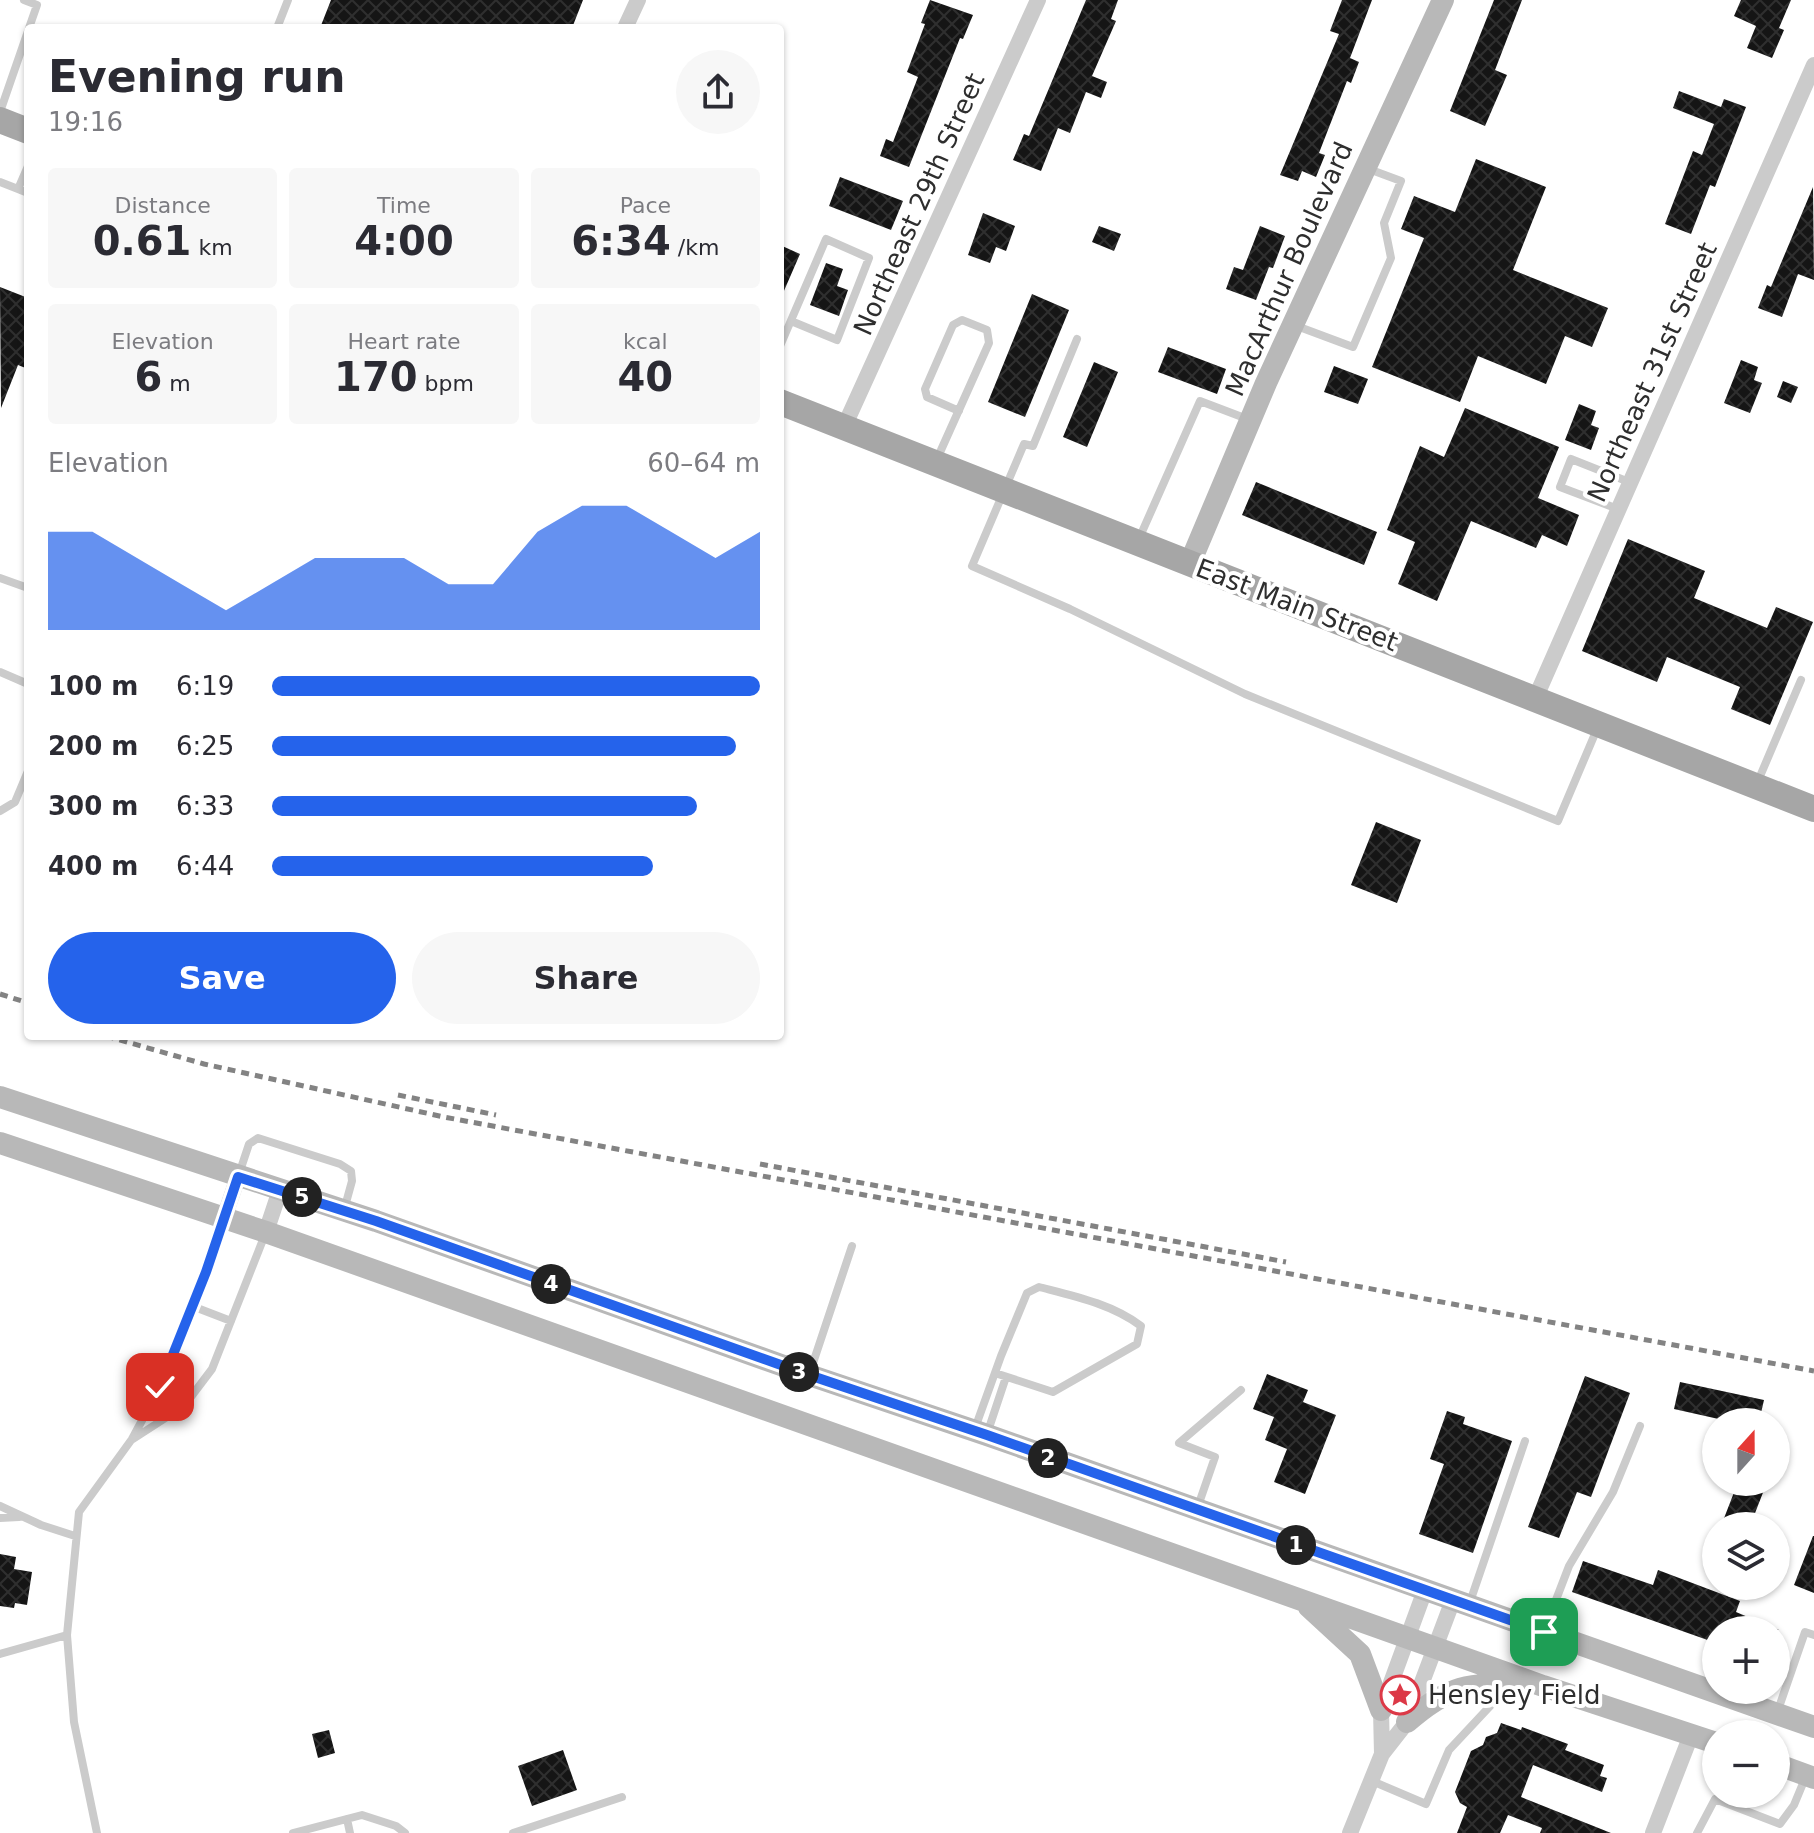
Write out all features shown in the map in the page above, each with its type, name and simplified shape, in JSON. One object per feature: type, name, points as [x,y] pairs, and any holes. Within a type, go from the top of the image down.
[{"type":"main road","name":"MacArthur Boulevard","points":[[1190,563],[1293,324],[1443,0]]},
{"type":"main road","points":[[0,120],[24,129]]},
{"type":"main road","name":"East Main Street","points":[[784,404],[1814,809]]},
{"type":"main road","points":[[0,1097],[343,1210],[1814,1727]]},
{"type":"main road","points":[[0,1143],[266,1232],[1543,1686],[1702,1739]]},
{"type":"main road","points":[[1296,1596],[1360,1654],[1381,1710]]},
{"type":"main road","points":[[1407,1722],[1433,1699],[1462,1687],[1543,1686]]},
{"type":"main road","points":[[1790,1769],[1810,1776]]},
{"type":"street","points":[[627,24],[638,0]]},
{"type":"street","name":"Northeast 29th Street","points":[[844,427],[1038,0]]},
{"type":"street","name":"Northeast 31st Street","points":[[1535,699],[1814,65]]},
{"type":"street","points":[[224,1218],[238,1177]]},
{"type":"street","points":[[266,1232],[280,1190]]},
{"type":"street","points":[[1382,1754],[1381,1710],[1425,1590]]},
{"type":"street","points":[[1350,1833],[1382,1754],[1407,1722],[1436,1647],[1461,1603]]},
{"type":"street","points":[[1653,1833],[1691,1735]]},
{"type":"lane","points":[[24,0],[37,5],[31,24]]},
{"type":"lane","points":[[279,24],[288,0]]},
{"type":"lane","points":[[0,112],[24,44]]},
{"type":"lane","points":[[1293,324],[1353,347],[1391,258],[1384,223],[1401,181],[1366,168]]},
{"type":"lane","points":[[18,189],[24,175]]},
{"type":"lane","points":[[0,182],[24,191]]},
{"type":"lane","points":[[784,337],[826,239],[869,258],[837,340],[791,321]]},
{"type":"lane","points":[[935,463],[959,411],[989,343],[987,330],[962,320],[953,325],[925,389],[927,397],[959,411]]},
{"type":"lane","points":[[1077,339],[1033,446],[1024,444],[972,566],[1070,609],[1245,694],[1558,821],[1599,724]]},
{"type":"lane","points":[[1137,543],[1200,401],[1251,420]]},
{"type":"lane","points":[[1618,509],[1560,487],[1571,459],[1630,483]]},
{"type":"lane","points":[[0,578],[24,587]]},
{"type":"lane","points":[[0,672],[24,682]]},
{"type":"lane","points":[[1756,786],[1801,680]]},
{"type":"lane","points":[[0,811],[15,802],[24,781]]},
{"type":"lane","points":[[238,1177],[249,1144],[254,1139],[264,1139],[346,1167],[353,1178],[343,1210]]},
{"type":"lane","points":[[97,1833],[74,1722],[67,1635],[79,1512],[132,1439],[160,1387],[224,1218]]},
{"type":"lane","points":[[132,1439],[184,1406],[212,1369],[266,1232]]},
{"type":"lane","points":[[809,1375],[852,1246]]},
{"type":"lane","points":[[980,1433],[995,1373],[1027,1293],[1039,1287],[1123,1312],[1141,1326],[1137,1344],[1053,1392],[995,1373]]},
{"type":"lane","points":[[192,1306],[231,1321]]},
{"type":"lane","points":[[980,1433],[1006,1377]]},
{"type":"lane","points":[[1196,1510],[1215,1457],[1179,1443],[1241,1390]]},
{"type":"lane","points":[[1544,1632],[1569,1566],[1613,1492],[1640,1426]]},
{"type":"lane","points":[[1461,1603],[1525,1441]]},
{"type":"lane","points":[[0,1506],[75,1536]]},
{"type":"lane","points":[[0,1518],[24,1517]]},
{"type":"lane","points":[[1777,1713],[1805,1632],[1814,1635]]},
{"type":"lane","points":[[0,1654],[67,1635]]},
{"type":"lane","points":[[1371,1781],[1426,1804],[1449,1750],[1511,1684]]},
{"type":"lane","points":[[1697,1833],[1715,1799],[1780,1824],[1810,1776]]},
{"type":"lane","points":[[513,1833],[622,1797]]},
{"type":"lane","points":[[293,1833],[362,1815],[396,1826],[405,1833]]},
{"type":"lane","points":[[347,1819],[350,1833]]},
{"type":"building","points":[[331,0],[583,0],[574,24],[322,24]]},
{"type":"building","points":[[930,0],[973,15],[963,39],[960,38],[909,167],[880,156],[886,139],[893,142],[918,77],[907,72],[925,24],[921,23]]},
{"type":"building","points":[[1086,0],[1118,0],[1111,19],[1116,21],[1092,76],[1107,82],[1101,98],[1086,92],[1070,133],[1058,128],[1041,171],[1013,160],[1024,134],[1029,136]]},
{"type":"building","points":[[1342,0],[1372,0],[1350,58],[1359,62],[1351,83],[1347,81],[1319,153],[1325,155],[1316,177],[1302,171],[1298,181],[1280,175],[1339,34],[1330,31]]},
{"type":"building","points":[[1494,0],[1522,0],[1495,70],[1507,75],[1485,126],[1450,111]]},
{"type":"building","points":[[1741,0],[1791,0],[1779,28],[1784,30],[1772,58],[1747,48],[1756,26],[1734,16]]},
{"type":"building","points":[[1679,91],[1721,107],[1724,99],[1746,107],[1715,187],[1710,185],[1691,234],[1665,224],[1693,151],[1702,155],[1714,124],[1673,108]]},
{"type":"building","points":[[1476,159],[1546,187],[1513,270],[1608,308],[1592,347],[1565,336],[1546,384],[1478,356],[1460,402],[1372,367],[1424,238],[1401,229],[1414,196],[1455,212]]},
{"type":"building","points":[[840,177],[903,201],[891,230],[829,206]]},
{"type":"building","points":[[1813,187],[1814,280],[1798,274],[1782,317],[1758,308],[1767,285],[1771,287]]},
{"type":"building","points":[[983,213],[1015,226],[1006,251],[996,247],[990,263],[968,255]]},
{"type":"building","points":[[1099,226],[1121,234],[1114,251],[1092,242]]},
{"type":"building","points":[[1260,226],[1285,236],[1256,300],[1226,289],[1234,267],[1243,270]]},
{"type":"building","points":[[784,247],[800,254],[784,291]]},
{"type":"building","points":[[826,263],[843,269],[837,286],[848,290],[839,316],[810,305]]},
{"type":"building","points":[[0,287],[24,296],[24,367],[18,365],[1,408]]},
{"type":"building","points":[[1032,294],[1069,310],[1025,417],[988,402]]},
{"type":"building","points":[[1168,347],[1226,369],[1217,394],[1158,372]]},
{"type":"building","points":[[1741,360],[1758,367],[1754,380],[1762,383],[1750,413],[1724,403]]},
{"type":"building","points":[[1094,362],[1118,372],[1087,447],[1063,437]]},
{"type":"building","points":[[1334,366],[1368,379],[1358,404],[1324,392]]},
{"type":"building","points":[[1783,381],[1798,387],[1791,403],[1777,397]]},
{"type":"building","points":[[1579,404],[1596,411],[1591,425],[1599,428],[1591,450],[1565,440]]},
{"type":"building","points":[[1465,408],[1559,447],[1538,498],[1579,515],[1567,546],[1542,535],[1536,548],[1471,521],[1437,601],[1398,584],[1415,542],[1387,530],[1420,446],[1444,457]]},
{"type":"building","points":[[1256,482],[1377,532],[1364,565],[1242,515]]},
{"type":"building","points":[[1628,539],[1705,571],[1694,598],[1767,628],[1776,607],[1813,622],[1770,725],[1731,709],[1740,687],[1667,657],[1657,682],[1582,651]]},
{"type":"building","points":[[1376,822],[1421,840],[1397,903],[1351,885]]},
{"type":"building","points":[[1267,1374],[1308,1390],[1303,1402],[1336,1415],[1305,1494],[1274,1482],[1287,1449],[1265,1440],[1274,1417],[1253,1409]]},
{"type":"building","points":[[1585,1376],[1630,1393],[1591,1497],[1577,1492],[1559,1538],[1528,1527]]},
{"type":"building","points":[[1680,1382],[1764,1400],[1762,1408],[1702,1408],[1702,1415],[1674,1409]]},
{"type":"building","points":[[1447,1411],[1465,1417],[1463,1424],[1512,1441],[1473,1553],[1419,1534],[1444,1464],[1430,1459]]},
{"type":"building","points":[[1733,1496],[1762,1496],[1755,1512],[1726,1512]]},
{"type":"building","points":[[1814,1536],[1814,1593],[1794,1585]]},
{"type":"building","points":[[0,1554],[16,1557],[14,1569],[32,1572],[27,1605],[15,1603],[14,1608],[0,1606]]},
{"type":"building","points":[[1583,1561],[1653,1585],[1658,1570],[1702,1587],[1702,1600],[1740,1601],[1736,1612],[1746,1616],[1702,1616],[1702,1638],[1572,1592]]},
{"type":"building","points":[[1501,1723],[1521,1730],[1522,1727],[1568,1744],[1565,1750],[1604,1765],[1600,1776],[1607,1778],[1602,1792],[1533,1765],[1521,1797],[1611,1833],[1540,1833],[1542,1828],[1508,1815],[1500,1833],[1457,1833],[1467,1807],[1460,1803],[1455,1792],[1471,1751],[1483,1745],[1486,1737],[1497,1733]]},
{"type":"building","points":[[329,1730],[335,1753],[318,1758],[312,1734]]},
{"type":"building","points":[[563,1750],[577,1790],[532,1806],[518,1766]]},
{"type":"railway","points":[[0,994],[24,1002]]},
{"type":"railway","points":[[120,1040],[204,1064],[444,1117],[1814,1371]]},
{"type":"railway","points":[[398,1095],[496,1115]]},
{"type":"railway","points":[[760,1164],[1286,1262]]},
{"type":"place","name":"Hensley Field","points":[[1400,1695]]},
{"type":"route","points":[[160,1387],[206,1272],[238,1177],[376,1221],[1544,1632]]}]
